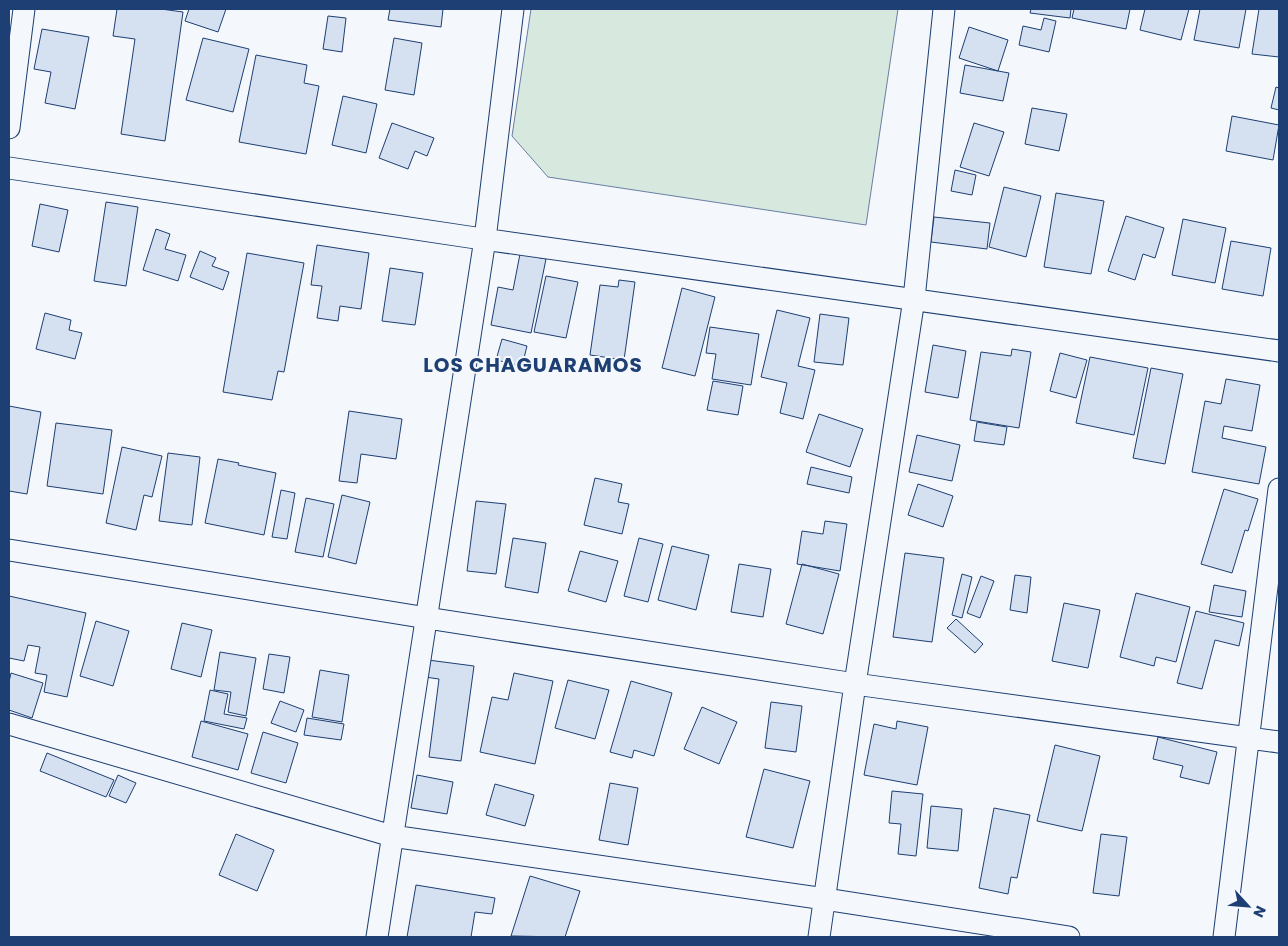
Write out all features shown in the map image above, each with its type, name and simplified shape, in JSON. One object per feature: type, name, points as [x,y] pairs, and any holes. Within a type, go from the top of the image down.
[{"type":"street","points":[[9,128],[24,9]]},
{"type":"street","points":[[377,937],[485,239],[514,9]]},
{"type":"street","points":[[819,937],[855,684],[914,299],[944,9]]},
{"type":"street","points":[[9,168],[485,239],[1279,350]]},
{"type":"street","points":[[1224,937],[1279,490]]},
{"type":"street","points":[[9,550],[427,618],[855,684],[1279,742]]},
{"type":"street","points":[[9,724],[392,836],[825,899],[1069,937]]},
{"type":"shaded area","points":[[531,9],[898,9],[866,225],[548,177],[512,136]]},
{"type":"building","points":[[117,9],[161,9],[183,12],[165,141],[121,134],[135,39],[113,36]]},
{"type":"building","points":[[189,9],[226,9],[218,32],[185,21]]},
{"type":"building","points":[[390,9],[443,9],[441,27],[388,20]]},
{"type":"building","points":[[1031,9],[1071,9],[1070,18],[1030,13]]},
{"type":"building","points":[[1074,9],[1130,9],[1126,29],[1072,18]]},
{"type":"building","points":[[1145,9],[1189,9],[1181,40],[1140,30]]},
{"type":"building","points":[[1200,9],[1246,9],[1239,48],[1194,40]]},
{"type":"building","points":[[1259,9],[1279,9],[1279,57],[1252,54]]},
{"type":"building","points":[[328,16],[346,18],[342,52],[323,49]]},
{"type":"building","points":[[1044,18],[1056,21],[1049,52],[1019,45],[1023,26],[1041,30]]},
{"type":"building","points":[[969,27],[1008,40],[998,71],[959,58]]},
{"type":"building","points":[[42,29],[89,37],[75,109],[45,103],[51,72],[34,69]]},
{"type":"building","points":[[203,38],[249,49],[233,112],[186,100]]},
{"type":"building","points":[[394,38],[422,43],[414,95],[385,90]]},
{"type":"building","points":[[256,55],[307,65],[304,83],[319,86],[306,154],[239,142]]},
{"type":"building","points":[[965,65],[1009,73],[1003,101],[960,93]]},
{"type":"building","points":[[1276,87],[1279,88],[1279,110],[1271,108]]},
{"type":"building","points":[[343,96],[377,104],[366,153],[332,145]]},
{"type":"building","points":[[1032,108],[1067,114],[1059,151],[1025,144]]},
{"type":"building","points":[[1232,116],[1279,125],[1273,160],[1226,151]]},
{"type":"building","points":[[392,123],[434,138],[427,156],[415,151],[408,169],[379,158]]},
{"type":"building","points":[[974,123],[1004,132],[989,176],[960,167]]},
{"type":"building","points":[[955,170],[976,175],[972,195],[951,191]]},
{"type":"building","points":[[1004,187],[1041,196],[1026,257],[989,247]]},
{"type":"building","points":[[1056,193],[1104,201],[1091,274],[1044,267]]},
{"type":"building","points":[[106,202],[138,207],[126,286],[94,281]]},
{"type":"building","points":[[40,204],[68,210],[59,252],[32,246]]},
{"type":"building","points":[[1126,216],[1164,228],[1155,258],[1143,254],[1135,280],[1108,271]]},
{"type":"building","points":[[934,217],[990,223],[987,249],[931,242]]},
{"type":"building","points":[[1183,219],[1226,228],[1215,283],[1172,275]]},
{"type":"building","points":[[156,229],[170,234],[165,249],[186,255],[178,281],[143,270]]},
{"type":"building","points":[[1231,241],[1271,248],[1263,296],[1222,289]]},
{"type":"building","points":[[317,245],[369,253],[361,309],[340,306],[338,321],[317,318],[322,286],[311,285]]},
{"type":"building","points":[[200,251],[216,258],[212,266],[229,272],[223,290],[190,277]]},
{"type":"building","points":[[247,253],[304,263],[284,372],[278,371],[272,400],[223,392]]},
{"type":"building","points":[[520,254],[546,259],[531,333],[491,325],[498,287],[513,290]]},
{"type":"building","points":[[390,268],[423,273],[415,325],[382,321]]},
{"type":"building","points":[[546,276],[578,282],[566,338],[534,332]]},
{"type":"building","points":[[619,280],[635,282],[624,360],[590,355],[600,285],[618,287]]},
{"type":"building","points":[[682,288],[715,297],[695,376],[662,368]]},
{"type":"building","points":[[777,310],[810,318],[798,366],[815,370],[803,419],[780,413],[787,383],[761,377]]},
{"type":"building","points":[[45,313],[71,320],[69,330],[82,333],[75,359],[36,349]]},
{"type":"building","points":[[820,314],[849,318],[843,365],[814,362]]},
{"type":"building","points":[[710,327],[759,334],[751,385],[712,379],[716,354],[706,353]]},
{"type":"building","points":[[502,339],[527,346],[522,366],[496,360]]},
{"type":"building","points":[[933,345],[966,351],[958,398],[925,392]]},
{"type":"building","points":[[1012,349],[1031,352],[1019,428],[970,420],[981,352],[1011,356]]},
{"type":"building","points":[[1060,353],[1087,360],[1076,398],[1050,391]]},
{"type":"building","points":[[1090,357],[1148,368],[1134,435],[1076,423]]},
{"type":"building","points":[[1151,368],[1183,374],[1165,464],[1133,458]]},
{"type":"building","points":[[1226,379],[1260,385],[1252,431],[1224,426],[1222,438],[1266,447],[1259,484],[1192,472],[1205,401],[1221,404]]},
{"type":"building","points":[[713,381],[743,386],[738,415],[707,410]]},
{"type":"building","points":[[9,406],[41,412],[27,494],[9,491]]},
{"type":"building","points":[[349,411],[402,419],[396,459],[361,454],[357,483],[339,481]]},
{"type":"building","points":[[819,414],[863,429],[850,467],[806,452]]},
{"type":"building","points":[[977,422],[1007,427],[1004,445],[974,441]]},
{"type":"building","points":[[56,423],[112,430],[103,494],[47,486]]},
{"type":"building","points":[[917,435],[960,445],[952,481],[909,472]]},
{"type":"building","points":[[122,447],[162,456],[152,497],[144,495],[136,530],[106,523]]},
{"type":"building","points":[[168,453],[200,457],[192,525],[159,521]]},
{"type":"building","points":[[218,459],[276,473],[264,535],[205,523]]},
{"type":"building","points":[[811,467],[852,477],[849,493],[807,484]]},
{"type":"building","points":[[595,478],[622,484],[618,502],[629,504],[622,534],[584,525]]},
{"type":"building","points":[[918,484],[953,496],[943,527],[908,515]]},
{"type":"building","points":[[1224,489],[1258,499],[1248,531],[1245,530],[1232,573],[1201,564]]},
{"type":"building","points":[[281,490],[295,493],[287,539],[272,537]]},
{"type":"building","points":[[342,495],[370,502],[356,564],[328,557]]},
{"type":"building","points":[[306,498],[334,504],[323,557],[295,552]]},
{"type":"building","points":[[476,501],[506,504],[496,574],[467,571]]},
{"type":"building","points":[[825,521],[847,524],[840,571],[797,564],[802,531],[823,534]]},
{"type":"building","points":[[513,538],[546,543],[538,593],[505,587]]},
{"type":"building","points":[[639,538],[663,544],[648,602],[624,596]]},
{"type":"building","points":[[672,546],[709,555],[696,610],[658,600]]},
{"type":"building","points":[[580,551],[618,561],[606,602],[568,591]]},
{"type":"building","points":[[905,553],[944,558],[932,642],[893,637]]},
{"type":"building","points":[[739,564],[771,569],[763,617],[731,612]]},
{"type":"building","points":[[802,564],[839,574],[823,634],[786,624]]},
{"type":"building","points":[[962,574],[972,577],[962,618],[952,615]]},
{"type":"building","points":[[1015,575],[1031,577],[1027,613],[1010,610]]},
{"type":"building","points":[[981,576],[994,581],[980,618],[967,613]]},
{"type":"building","points":[[1214,585],[1246,591],[1242,617],[1209,612]]},
{"type":"building","points":[[1136,593],[1190,607],[1176,662],[1156,657],[1154,666],[1120,657]]},
{"type":"building","points":[[9,596],[86,613],[67,697],[44,692],[47,675],[35,673],[40,647],[28,645],[24,661],[9,658]]},
{"type":"building","points":[[1064,603],[1100,610],[1088,668],[1052,661]]},
{"type":"building","points":[[1196,611],[1244,623],[1239,646],[1215,640],[1202,689],[1177,683]]},
{"type":"building","points":[[956,619],[983,644],[975,653],[947,628]]},
{"type":"building","points":[[96,621],[129,631],[113,686],[80,676]]},
{"type":"building","points":[[182,623],[212,630],[201,677],[171,669]]},
{"type":"building","points":[[220,652],[256,658],[246,716],[228,712],[231,692],[214,690]]},
{"type":"building","points":[[269,654],[290,657],[284,693],[263,689]]},
{"type":"building","points":[[428,660],[474,666],[461,761],[429,757],[439,679],[425,677]]},
{"type":"building","points":[[320,670],[349,675],[342,722],[312,717]]},
{"type":"building","points":[[11,673],[43,683],[32,718],[9,710],[9,682]]},
{"type":"building","points":[[514,673],[553,681],[535,764],[480,752],[492,697],[508,700]]},
{"type":"building","points":[[568,680],[609,690],[595,739],[555,728]]},
{"type":"building","points":[[631,681],[672,693],[654,756],[634,750],[632,758],[610,752]]},
{"type":"building","points":[[210,690],[228,694],[224,714],[247,718],[244,729],[204,721]]},
{"type":"building","points":[[280,701],[304,710],[296,732],[271,723]]},
{"type":"building","points":[[771,702],[802,706],[796,752],[765,748]]},
{"type":"building","points":[[702,707],[737,722],[719,764],[684,749]]},
{"type":"building","points":[[307,718],[344,724],[341,740],[304,735]]},
{"type":"building","points":[[201,721],[248,734],[238,770],[192,757]]},
{"type":"building","points":[[897,721],[928,727],[917,785],[864,775],[874,724],[896,729]]},
{"type":"building","points":[[263,732],[298,743],[286,783],[251,773]]},
{"type":"building","points":[[1158,737],[1217,752],[1209,784],[1180,777],[1183,766],[1153,759]]},
{"type":"building","points":[[1055,745],[1100,756],[1082,831],[1037,821]]},
{"type":"building","points":[[47,753],[114,780],[106,797],[40,771]]},
{"type":"building","points":[[764,769],[810,781],[793,848],[746,837]]},
{"type":"building","points":[[118,775],[136,783],[126,803],[109,796]]},
{"type":"building","points":[[417,775],[453,782],[447,814],[411,808]]},
{"type":"building","points":[[610,783],[638,788],[628,845],[599,840]]},
{"type":"building","points":[[495,784],[534,795],[525,826],[486,815]]},
{"type":"building","points":[[892,791],[923,794],[916,856],[898,854],[901,824],[889,823]]},
{"type":"building","points":[[931,806],[962,809],[958,851],[927,848]]},
{"type":"building","points":[[994,808],[1030,815],[1017,878],[1011,877],[1008,894],[979,888]]},
{"type":"building","points":[[236,834],[274,850],[257,891],[219,875]]},
{"type":"building","points":[[1101,834],[1127,837],[1119,896],[1093,893]]},
{"type":"building","points":[[530,876],[580,891],[565,937],[511,936]]},
{"type":"building","points":[[416,885],[495,898],[492,914],[475,912],[471,937],[407,937]]},
{"type":"district","name":"LOS CHAGUARAMOS","points":[[533,365]]}]
